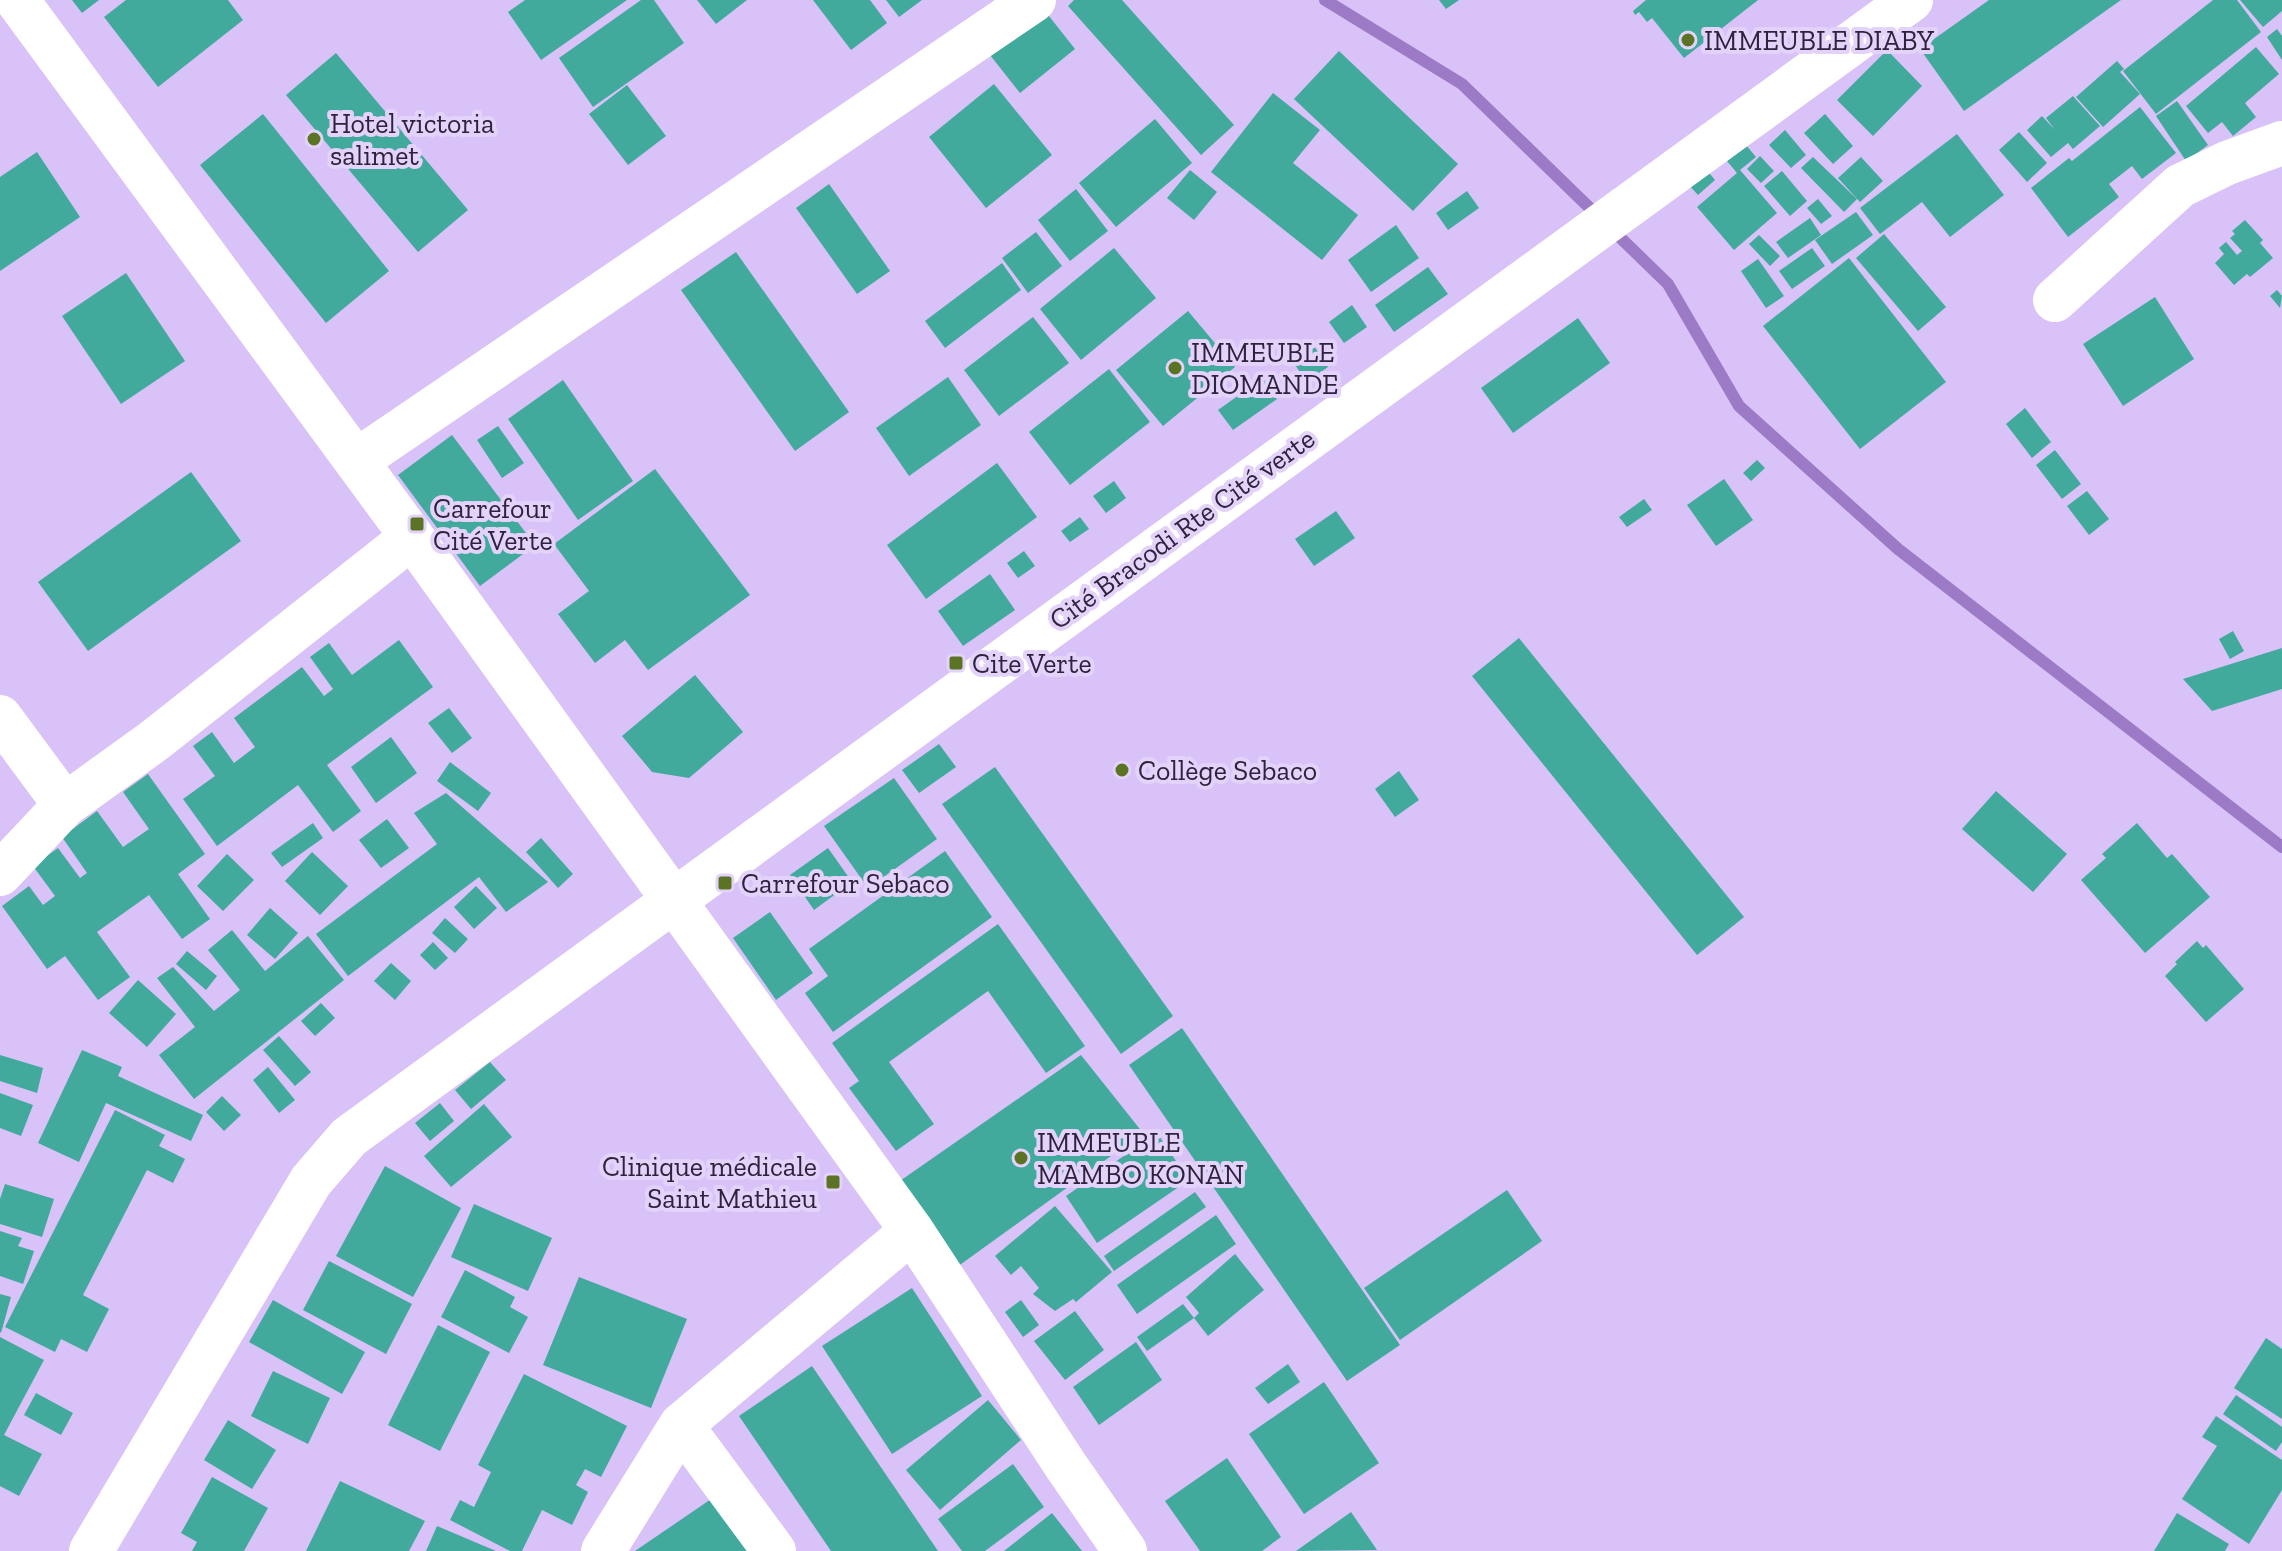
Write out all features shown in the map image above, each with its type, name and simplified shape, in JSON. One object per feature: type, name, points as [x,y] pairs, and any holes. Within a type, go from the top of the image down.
[{"type":"street","points":[[0,13],[4,0]]},
{"type":"street","points":[[17,0],[412,537],[912,1231],[1125,1551]]},
{"type":"street","points":[[356,461],[1034,0]]},
{"type":"street","name":"Cité Bracodi Rte Cité verte","points":[[91,1551],[311,1181],[349,1137],[1911,0]]},
{"type":"street","points":[[2055,300],[2180,186],[2227,163],[2282,143]]},
{"type":"street","points":[[0,874],[65,805],[155,740],[412,537]]},
{"type":"street","points":[[0,717],[65,805]]},
{"type":"street","points":[[603,1551],[681,1425],[912,1231]]},
{"type":"street","points":[[681,1425],[774,1551]]},
{"type":"building","points":[[72,0],[99,0],[82,13]]},
{"type":"building","points":[[126,0],[228,0],[243,20],[158,87],[104,17]]},
{"type":"building","points":[[525,0],[627,0],[541,60],[508,12]]},
{"type":"building","points":[[641,0],[654,0],[684,43],[593,107],[559,58]]},
{"type":"building","points":[[697,0],[747,0],[716,24]]},
{"type":"building","points":[[813,0],[870,0],[887,23],[851,50]]},
{"type":"building","points":[[886,0],[922,0],[899,17]]},
{"type":"building","points":[[1074,0],[1122,0],[1234,125],[1201,155],[1068,6]]},
{"type":"building","points":[[1439,0],[1459,0],[1446,9]]},
{"type":"building","name":"IMMEUBLE DIABY","points":[[1646,0],[1758,0],[1684,58],[1652,18],[1647,22],[1639,12],[1635,15],[1633,11]]},
{"type":"building","points":[[1989,0],[2121,0],[1964,111],[1920,49]]},
{"type":"building","points":[[2213,0],[2237,0],[2261,32],[2156,114],[2123,71]]},
{"type":"building","points":[[2240,0],[2282,0],[2282,11],[2263,27]]},
{"type":"building","points":[[1045,11],[1075,49],[1020,93],[990,55]]},
{"type":"building","points":[[2277,29],[2282,36],[2282,60],[2267,37]]},
{"type":"building","points":[[2256,47],[2279,74],[2245,103],[2256,117],[2233,136],[2222,122],[2208,133],[2186,106]]},
{"type":"building","points":[[1887,50],[1922,86],[1873,136],[1837,100]]},
{"type":"building","points":[[1339,51],[1458,164],[1413,211],[1294,99]]},
{"type":"building","points":[[336,53],[468,210],[418,252],[286,95]]},
{"type":"building","points":[[2117,61],[2124,69],[2120,72],[2140,94],[2103,127],[2076,97]]},
{"type":"building","points":[[994,84],[1052,155],[986,208],[929,137]]},
{"type":"building","points":[[627,85],[666,136],[628,165],[589,114]]},
{"type":"building","points":[[1273,93],[1320,130],[1293,163],[1358,215],[1322,260],[1211,172]]},
{"type":"building","points":[[2073,96],[2100,126],[2073,149],[2068,143],[2051,157],[2027,130],[2042,116],[2055,130],[2046,118]]},
{"type":"building","points":[[2177,101],[2208,145],[2186,161],[2156,116]]},
{"type":"building","points":[[2140,107],[2176,153],[2142,179],[2132,166],[2109,184],[2119,197],[2068,237],[2031,188],[2069,158],[2072,161]]},
{"type":"building","points":[[263,114],[389,271],[326,323],[200,165]]},
{"type":"building","points":[[1825,114],[1853,146],[1833,164],[1804,133]]},
{"type":"building","points":[[1155,119],[1192,163],[1116,227],[1079,183]]},
{"type":"building","points":[[1785,130],[1806,155],[1791,168],[1769,145]]},
{"type":"building","points":[[2019,132],[2047,163],[2027,182],[1999,150]]},
{"type":"building","points":[[1957,134],[2004,195],[1950,237],[1922,202],[1880,234],[1860,208]]},
{"type":"building","points":[[1746,145],[1756,157],[1740,170],[1777,213],[1734,250],[1697,207],[1737,173],[1727,161]]},
{"type":"building","points":[[37,152],[80,217],[0,271],[0,177]]},
{"type":"building","points":[[1760,156],[1774,171],[1761,183],[1747,169]]},
{"type":"building","points":[[1813,157],[1857,199],[1844,212],[1801,168]]},
{"type":"building","points":[[1861,157],[1883,181],[1860,202],[1838,178]]},
{"type":"building","points":[[1705,168],[1715,180],[1698,195],[1687,183]]},
{"type":"building","points":[[1190,170],[1217,192],[1194,220],[1167,198]]},
{"type":"building","points":[[1782,171],[1807,201],[1790,216],[1764,186]]},
{"type":"building","points":[[829,184],[890,271],[857,294],[796,208]]},
{"type":"building","points":[[1076,189],[1108,231],[1070,261],[1038,220]]},
{"type":"building","points":[[1467,191],[1479,208],[1448,230],[1436,213]]},
{"type":"building","points":[[1818,199],[1832,216],[1821,224],[1807,208]]},
{"type":"building","points":[[1856,212],[1873,235],[1832,264],[1815,240]]},
{"type":"building","points":[[1810,218],[1821,235],[1788,258],[1776,242]]},
{"type":"building","points":[[2245,220],[2263,240],[2260,243],[2273,258],[2250,277],[2247,274],[2234,285],[2215,263],[2224,254],[2219,248],[2226,242],[2237,255],[2242,251],[2230,238],[2235,234],[2232,231]]},
{"type":"building","points":[[1396,225],[1419,258],[1371,292],[1348,260]]},
{"type":"building","points":[[1036,232],[1062,266],[1028,293],[1002,258]]},
{"type":"building","points":[[1884,234],[1946,307],[1918,331],[1856,258]]},
{"type":"building","points":[[1759,235],[1780,256],[1770,266],[1749,244]]},
{"type":"building","points":[[1114,248],[1156,298],[1081,360],[1040,309]]},
{"type":"building","points":[[1812,248],[1825,266],[1792,289],[1779,271]]},
{"type":"building","points":[[736,252],[849,412],[795,451],[681,290]]},
{"type":"building","points":[[1849,258],[1946,382],[1860,449],[1763,326]]},
{"type":"building","points":[[1758,259],[1784,296],[1766,308],[1741,271]]},
{"type":"building","points":[[1002,263],[1021,290],[945,348],[925,321]]},
{"type":"building","points":[[1428,267],[1448,294],[1394,332],[1375,305]]},
{"type":"building","points":[[126,273],[185,361],[121,404],[62,316]]},
{"type":"building","points":[[2277,290],[2282,296],[2280,308],[2270,296]]},
{"type":"building","points":[[2155,297],[2194,359],[2123,406],[2083,344]]},
{"type":"building","points":[[1352,305],[1367,327],[1344,343],[1329,322]]},
{"type":"building","name":"IMMEUBLE DIOMANDE","points":[[1188,311],[1235,367],[1163,426],[1116,370]]},
{"type":"building","points":[[1033,317],[1069,363],[999,416],[964,370]]},
{"type":"building","points":[[1578,318],[1610,363],[1513,433],[1481,388]]},
{"type":"building","points":[[1310,340],[1328,367],[1307,382],[1288,355]]},
{"type":"building","points":[[1109,369],[1150,422],[1070,485],[1029,432]]},
{"type":"building","points":[[948,377],[981,425],[909,476],[876,428]]},
{"type":"building","points":[[1263,378],[1277,399],[1233,430],[1218,410]]},
{"type":"building","points":[[563,380],[633,481],[578,520],[508,419]]},
{"type":"building","points":[[2025,408],[2051,442],[2032,458],[2006,424]]},
{"type":"building","points":[[498,426],[524,463],[502,478],[477,440]]},
{"type":"building","points":[[452,435],[535,545],[480,586],[398,475]]},
{"type":"building","points":[[2055,450],[2081,484],[2062,499],[2036,465]]},
{"type":"building","points":[[1757,460],[1765,468],[1751,481],[1743,473]]},
{"type":"building","points":[[997,463],[1037,517],[926,599],[887,545]]},
{"type":"building","points":[[655,469],[750,595],[648,670],[625,640],[595,663],[558,614],[589,591],[554,544]]},
{"type":"building","points":[[191,472],[241,541],[88,651],[38,582]]},
{"type":"building","points":[[1724,479],[1753,520],[1716,546],[1687,505]]},
{"type":"building","points":[[1114,481],[1126,498],[1106,513],[1093,496]]},
{"type":"building","points":[[2087,491],[2109,519],[2089,535],[2067,506]]},
{"type":"building","points":[[1644,499],[1652,510],[1627,527],[1619,517]]},
{"type":"building","points":[[1336,511],[1355,538],[1314,566],[1295,539]]},
{"type":"building","points":[[1080,517],[1089,529],[1070,542],[1061,531]]},
{"type":"building","points":[[1024,551],[1035,566],[1018,578],[1007,563]]},
{"type":"building","points":[[990,574],[1015,610],[963,646],[938,611]]},
{"type":"building","points":[[2233,631],[2244,651],[2230,659],[2219,639]]},
{"type":"building","points":[[1519,638],[1744,917],[1697,955],[1472,676]]},
{"type":"building","points":[[399,640],[433,687],[327,765],[361,811],[333,832],[298,785],[217,846],[183,799],[215,776],[193,746],[212,732],[234,763],[255,747],[234,718],[302,667],[324,696],[333,689],[310,657],[329,643],[352,675]]},
{"type":"building","points":[[2282,648],[2282,689],[2212,711],[2183,679]]},
{"type":"building","points":[[695,675],[743,732],[689,778],[652,772],[622,736]]},
{"type":"building","points":[[449,708],[472,738],[452,753],[428,723]]},
{"type":"building","points":[[391,737],[417,773],[376,803],[351,767]]},
{"type":"building","points":[[939,744],[956,767],[919,793],[902,770]]},
{"type":"building","points":[[450,762],[491,793],[478,811],[437,781]]},
{"type":"building","points":[[995,767],[1173,1016],[1121,1054],[942,804]]},
{"type":"building","points":[[1399,771],[1419,800],[1395,817],[1375,789]]},
{"type":"building","points":[[148,774],[205,854],[178,874],[210,919],[182,939],[149,895],[97,932],[130,977],[98,1000],[65,956],[47,969],[2,906],[29,886],[43,905],[55,896],[33,866],[58,848],[80,878],[87,873],[62,837],[97,811],[123,847],[149,829],[123,792]]},
{"type":"building","points":[[894,778],[937,839],[868,888],[824,826]]},
{"type":"building","points":[[1996,791],[2067,854],[2033,892],[1962,829]]},
{"type":"building","points":[[446,793],[548,882],[506,912],[479,877],[348,976],[316,934],[437,844],[414,813]]},
{"type":"building","points":[[387,819],[409,848],[381,868],[359,840]]},
{"type":"building","points":[[313,823],[323,838],[282,867],[271,853]]},
{"type":"building","points":[[2137,823],[2167,858],[2172,854],[2210,897],[2145,953],[2081,880],[2106,858],[2102,854]]},
{"type":"building","points":[[541,838],[573,874],[558,888],[526,852]]},
{"type":"building","points":[[828,848],[852,882],[814,910],[790,875]]},
{"type":"building","points":[[945,851],[992,917],[833,1032],[805,993],[828,976],[809,949]]},
{"type":"building","points":[[312,852],[348,886],[320,915],[285,881]]},
{"type":"building","points":[[227,854],[254,880],[223,911],[197,886]]},
{"type":"building","points":[[476,886],[497,908],[474,929],[454,907]]},
{"type":"building","points":[[270,908],[298,933],[275,959],[247,935]]},
{"type":"building","points":[[770,912],[813,973],[776,1000],[733,938]]},
{"type":"building","points":[[445,918],[468,939],[455,953],[432,933]]},
{"type":"building","points":[[998,924],[1085,1046],[1046,1073],[988,991],[889,1062],[934,1124],[896,1151],[849,1088],[859,1081],[832,1043]]},
{"type":"building","points":[[232,930],[265,971],[308,936],[344,980],[194,1099],[159,1055],[195,1027],[157,978],[173,967],[214,1011],[240,990],[208,950]]},
{"type":"building","points":[[2197,941],[2203,948],[2206,945],[2244,989],[2206,1022],[2165,976]]},
{"type":"building","points":[[433,942],[448,958],[435,970],[420,955]]},
{"type":"building","points":[[187,951],[217,976],[206,990],[176,964]]},
{"type":"building","points":[[391,963],[411,981],[395,1000],[374,981]]},
{"type":"building","points":[[138,980],[176,1014],[147,1047],[109,1013]]},
{"type":"building","points":[[321,1003],[335,1018],[315,1036],[301,1021]]},
{"type":"building","points":[[1182,1028],[1400,1345],[1347,1381],[1129,1065]]},
{"type":"building","points":[[279,1036],[311,1072],[295,1086],[263,1050]]},
{"type":"building","points":[[82,1050],[122,1067],[118,1076],[203,1115],[191,1141],[106,1103],[79,1162],[38,1143]]},
{"type":"building","points":[[0,1055],[43,1068],[37,1093],[0,1081]]},
{"type":"building","name":"IMMEUBLE MAMBO KONAN","points":[[1081,1055],[1143,1133],[957,1267],[897,1183]]},
{"type":"building","points":[[490,1062],[506,1080],[471,1109],[455,1090]]},
{"type":"building","points":[[268,1067],[295,1100],[279,1113],[253,1080]]},
{"type":"building","points":[[0,1093],[33,1105],[21,1136],[0,1128]]},
{"type":"building","points":[[222,1096],[241,1115],[224,1131],[206,1112]]},
{"type":"building","points":[[440,1103],[454,1121],[430,1141],[415,1123]]},
{"type":"building","points":[[484,1104],[512,1137],[451,1187],[424,1156]]},
{"type":"building","points":[[115,1110],[165,1135],[159,1146],[185,1159],[173,1183],[147,1170],[83,1295],[109,1309],[87,1352],[61,1339],[55,1352],[5,1327]]},
{"type":"building","points":[[1157,1133],[1189,1180],[1097,1243],[1066,1196]]},
{"type":"building","points":[[385,1166],[461,1208],[413,1297],[336,1256]]},
{"type":"building","points":[[5,1184],[54,1199],[42,1237],[0,1224],[0,1199]]},
{"type":"building","points":[[1507,1190],[1542,1241],[1400,1340],[1364,1288]]},
{"type":"building","points":[[1195,1192],[1206,1207],[1114,1271],[1104,1256]]},
{"type":"building","points":[[474,1204],[552,1238],[528,1291],[451,1257]]},
{"type":"building","points":[[1055,1206],[1112,1272],[1076,1302],[1073,1299],[1055,1311],[1033,1294],[1039,1288],[1021,1266],[1011,1275],[995,1256]]},
{"type":"building","points":[[1216,1215],[1236,1244],[1137,1314],[1117,1285]]},
{"type":"building","points":[[0,1231],[22,1238],[18,1246],[34,1251],[23,1284],[0,1276]]},
{"type":"building","points":[[1235,1254],[1264,1290],[1208,1336],[1194,1318],[1199,1313],[1186,1297]]},
{"type":"building","points":[[329,1261],[412,1304],[386,1354],[303,1310]]},
{"type":"building","points":[[465,1270],[515,1297],[510,1307],[528,1317],[509,1353],[441,1317]]},
{"type":"building","points":[[579,1277],[687,1319],[651,1408],[543,1365]]},
{"type":"building","points":[[912,1288],[982,1396],[892,1454],[822,1346]]},
{"type":"building","points":[[0,1294],[11,1297],[1,1333],[0,1332]]},
{"type":"building","points":[[273,1300],[365,1352],[342,1394],[249,1342]]},
{"type":"building","points":[[1021,1300],[1039,1325],[1023,1337],[1005,1312]]},
{"type":"building","points":[[1183,1304],[1194,1318],[1147,1351],[1137,1337]]},
{"type":"building","points":[[1075,1311],[1104,1350],[1065,1380],[1034,1341]]},
{"type":"building","points":[[438,1325],[490,1352],[440,1451],[388,1425]]},
{"type":"building","points":[[0,1337],[44,1360],[4,1435],[42,1454],[19,1496],[0,1486]]},
{"type":"building","points":[[2266,1338],[2282,1349],[2282,1419],[2234,1388]]},
{"type":"building","points":[[1136,1342],[1162,1380],[1099,1425],[1073,1387]]},
{"type":"building","points":[[1288,1364],[1300,1382],[1268,1404],[1255,1388]]},
{"type":"building","points":[[812,1366],[938,1551],[831,1551],[739,1416]]},
{"type":"building","points":[[273,1371],[330,1398],[308,1444],[251,1416]]},
{"type":"building","points":[[524,1374],[627,1426],[601,1477],[585,1469],[576,1485],[588,1492],[572,1525],[542,1510],[522,1551],[510,1551],[450,1520],[460,1500],[474,1507],[491,1472],[478,1465]]},
{"type":"building","points":[[1324,1382],[1379,1463],[1304,1514],[1249,1434]]},
{"type":"building","points":[[36,1393],[73,1413],[61,1435],[24,1415]]},
{"type":"building","points":[[2236,1395],[2282,1427],[2282,1442],[2276,1451],[2223,1414]]},
{"type":"building","points":[[988,1400],[1021,1440],[940,1510],[906,1470]]},
{"type":"building","points":[[2216,1416],[2282,1460],[2282,1490],[2249,1544],[2182,1499],[2217,1446],[2202,1437]]},
{"type":"building","points":[[228,1420],[276,1450],[252,1489],[204,1460]]},
{"type":"building","points":[[1227,1458],[1281,1537],[1262,1551],[1200,1551],[1165,1501]]},
{"type":"building","points":[[1013,1464],[1044,1507],[985,1551],[962,1551],[938,1519]]},
{"type":"building","points":[[212,1477],[268,1508],[244,1551],[192,1551],[197,1542],[181,1533]]},
{"type":"building","points":[[340,1481],[425,1521],[409,1551],[306,1551]]},
{"type":"building","points":[[720,1493],[759,1551],[635,1551]]},
{"type":"building","points":[[1351,1512],[1377,1550],[1296,1551]]},
{"type":"building","points":[[1052,1513],[1082,1551],[1004,1551]]},
{"type":"building","points":[[2177,1513],[2229,1544],[2225,1551],[2154,1551]]},
{"type":"building","points":[[437,1526],[496,1551],[426,1551]]},
{"type":"waterway","points":[[1325,0],[1462,84],[1668,284],[1739,406],[1898,549],[2282,847]]},
{"type":"place","name":"IMMEUBLE DIABY","points":[[1688,40]]},
{"type":"place","name":"Hotel victoria salimet","points":[[314,139]]},
{"type":"place","name":"IMMEUBLE DIOMANDE","points":[[1175,368]]},
{"type":"place","name":"Carrefour Cité Verte","points":[[417,524]]},
{"type":"place","name":"Cite Verte","points":[[956,663]]},
{"type":"place","name":"Collège Sebaco","points":[[1122,770]]},
{"type":"place","name":"Carrefour Sebaco","points":[[725,883]]},
{"type":"place","name":"IMMEUBLE MAMBO KONAN","points":[[1021,1158]]},
{"type":"place","name":"Clinique médicale Saint Mathieu","points":[[833,1182]]}]
